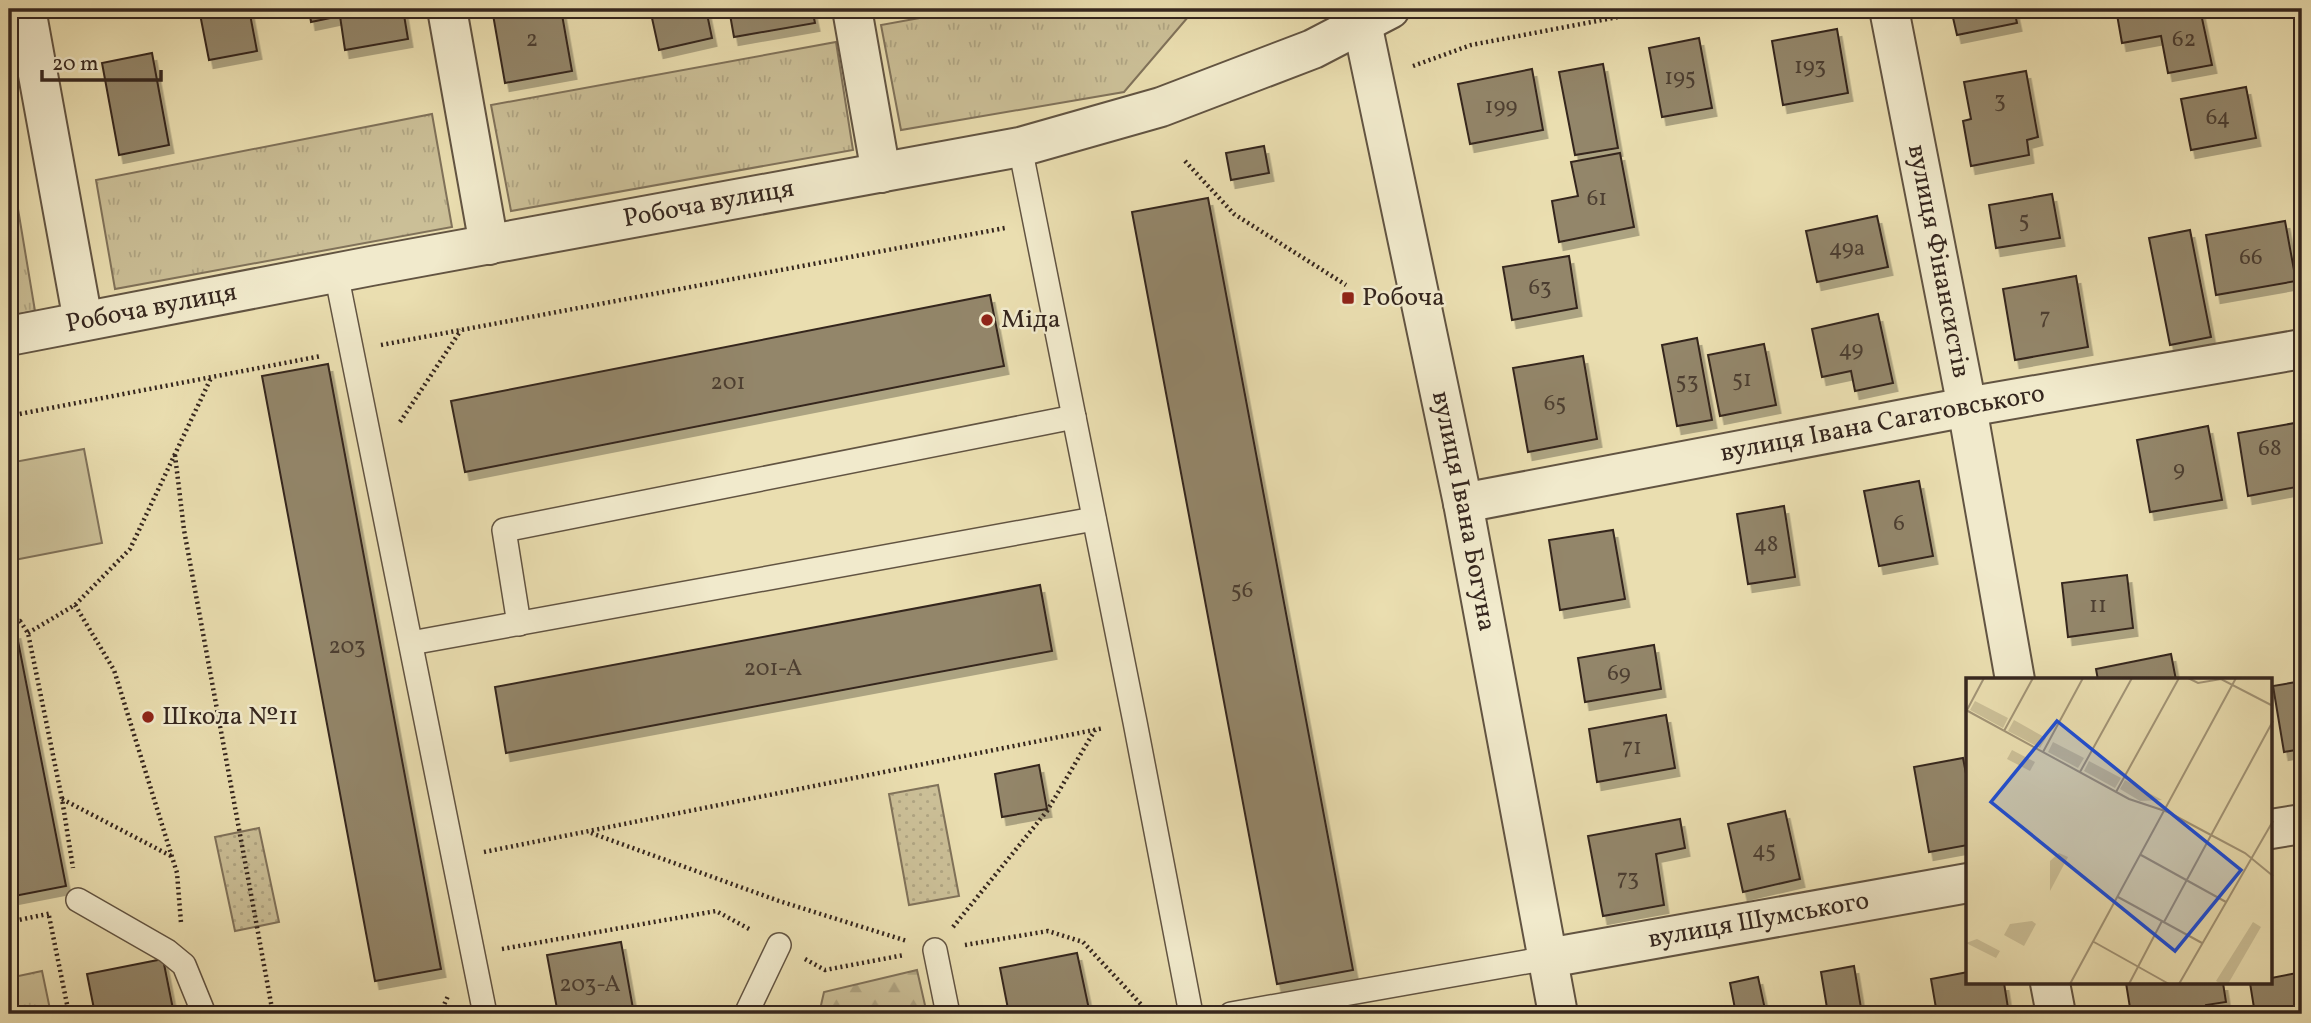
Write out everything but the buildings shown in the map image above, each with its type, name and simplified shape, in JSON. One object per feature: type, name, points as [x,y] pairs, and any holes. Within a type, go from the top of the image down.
[{"type":"street","points":[[26,9],[83,321]]},
{"type":"street","points":[[447,9],[489,245]]},
{"type":"street","points":[[852,9],[881,173]]},
{"type":"street","name":"вулиця Фінансистів","points":[[1889,9],[1967,407],[2015,678]]},
{"type":"street","name":"Робоча вулиця","points":[[9,336],[1020,147],[1161,107],[1313,49],[1370,13]]},
{"type":"street","name":"вулиця Івана Богуна","points":[[1370,13],[1558,1014]]},
{"type":"street","name":"вулиця Івана Сагатовського","points":[[1463,503],[1967,407],[2302,349]]},
{"type":"street","points":[[2272,829],[2302,824]]},
{"type":"street","name":"вулиця Шумського","points":[[1548,958],[1966,883]]},
{"type":"street","points":[[2050,984],[2056,1014]]},
{"type":"lane","points":[[1020,147],[1191,1014]]},
{"type":"lane","points":[[336,273],[485,1014]]},
{"type":"lane","points":[[519,624],[504,530],[1074,417]]},
{"type":"lane","points":[[411,643],[1094,519]]},
{"type":"lane","points":[[78,900],[167,951],[184,965],[205,1014]]},
{"type":"lane","points":[[746,1014],[779,945]]},
{"type":"lane","points":[[935,950],[948,1014]]},
{"type":"lane","points":[[1231,1014],[1548,958]]},
{"type":"path","points":[[1413,66],[1471,45],[1660,9]]},
{"type":"path","points":[[1185,160],[1234,214],[1346,285]]},
{"type":"path","points":[[9,416],[1035,222]]},
{"type":"path","points":[[374,461],[461,330]]},
{"type":"path","points":[[28,633],[75,605],[130,549],[212,377]]},
{"type":"path","points":[[174,455],[184,530],[273,1014]]},
{"type":"path","points":[[75,605],[114,670],[177,873],[184,965]]},
{"type":"path","points":[[9,623],[20,621],[28,633],[62,799],[78,900],[49,914],[9,922]]},
{"type":"path","points":[[454,858],[1135,722]]},
{"type":"path","points":[[935,950],[1047,811],[1095,730]]},
{"type":"path","points":[[62,799],[172,857]]},
{"type":"path","points":[[588,832],[779,901],[935,950]]},
{"type":"path","points":[[473,954],[716,911],[825,970],[1048,931],[1083,942],[1150,1014]]},
{"type":"path","points":[[49,914],[69,1014]]},
{"type":"green space","points":[[969,9],[1232,9],[1188,17],[1124,92],[901,130],[881,25]]},
{"type":"green space","points":[[836,42],[853,150],[511,211],[491,105]]},
{"type":"green space","points":[[432,114],[452,227],[115,289],[96,180]]},
{"type":"green space","points":[[16,197],[35,311],[9,316],[9,199]]},
{"type":"green space","points":[[84,449],[102,543],[9,561],[9,463]]},
{"type":"green space","points":[[938,785],[959,896],[909,905],[889,794]]},
{"type":"green space","points":[[259,828],[279,922],[235,931],[215,837]]},
{"type":"green space","points":[[917,970],[927,1014],[819,1014],[824,992]]},
{"type":"green space","points":[[42,971],[51,1014],[9,1014],[9,978]]},
{"type":"place","name":"Робоча","points":[[1348,298]]},
{"type":"place","name":"Міда","points":[[987,320]]},
{"type":"place","name":"Школа №11","points":[[148,717]]}]
